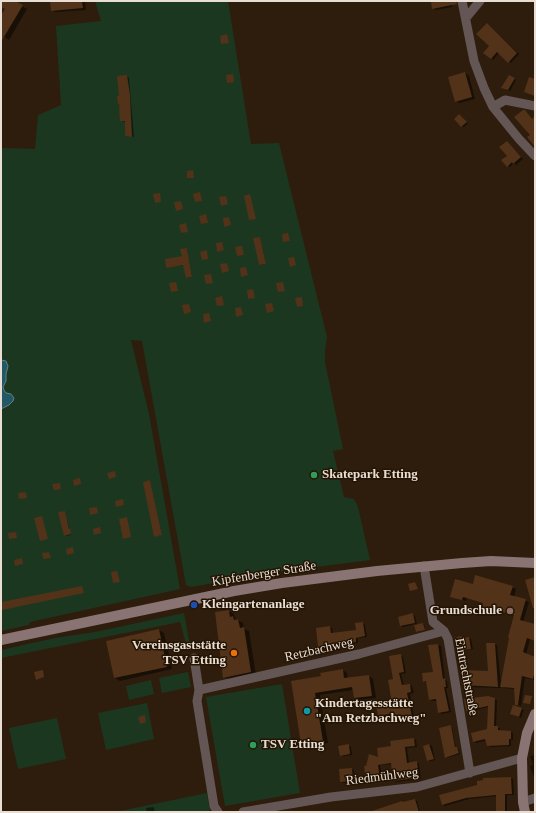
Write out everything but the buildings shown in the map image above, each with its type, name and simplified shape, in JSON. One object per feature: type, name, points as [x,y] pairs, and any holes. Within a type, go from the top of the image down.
[{"type":"street","points":[[462,1],[474,61],[484,88],[493,107],[518,139],[535,156]]},
{"type":"street","points":[[466,18],[480,1]]},
{"type":"street","points":[[493,107],[505,100],[535,106]]},
{"type":"street","name":"Kipfenberger Straße","points":[[1,640],[234,591],[289,582],[424,566],[491,561],[535,563]]},
{"type":"street","name":"Eintrachtstraße","points":[[424,566],[433,622],[444,631],[448,639],[470,773]]},
{"type":"street","name":"Retzbachweg","points":[[199,690],[359,654],[444,631]]},
{"type":"street","points":[[194,658],[199,690],[197,701],[214,806],[218,812]]},
{"type":"street","points":[[524,807],[522,758],[527,734],[535,714]]},
{"type":"street","name":"Riedmühlweg","points":[[243,812],[331,797],[417,787],[522,758]]},
{"type":"street","points":[[524,807],[535,798]]},
{"type":"green space","points":[[95,1],[228,1],[251,144],[279,143],[327,337],[325,362],[343,449],[333,451],[344,497],[354,499],[358,507],[370,560],[270,573],[191,587],[186,585],[142,341],[131,340],[149,414],[180,589],[30,622],[29,625],[1,631],[1,409],[12,403],[11,394],[6,393],[3,387],[6,379],[3,360],[1,360],[1,148],[35,149],[38,115],[61,105],[56,26],[101,21]]},
{"type":"green space","points":[[184,613],[190,646],[187,647],[180,622],[1,658],[1,650]]},
{"type":"green space","points":[[188,672],[191,687],[162,693],[159,678]]},
{"type":"green space","points":[[151,680],[154,694],[129,700],[126,686]]},
{"type":"green space","name":"TSV Etting","points":[[282,684],[300,793],[225,806],[206,697]]},
{"type":"green space","points":[[147,703],[154,739],[106,750],[98,713]]},
{"type":"green space","points":[[57,718],[66,759],[18,769],[9,728]]},
{"type":"green space","points":[[207,793],[210,812],[115,812]]},
{"type":"water","points":[[1,360],[6,361],[8,366],[6,381],[3,387],[4,390],[6,393],[11,394],[14,398],[9,405],[1,409]]},
{"type":"place","name":"Skatepark Etting","points":[[314,475]]},
{"type":"place","name":"Kleingartenanlage","points":[[194,605]]},
{"type":"place","name":"Grundschule","points":[[510,611]]},
{"type":"place","name":"Vereinsgaststätte TSV Etting","points":[[234,653]]},
{"type":"place","name":"Kindertagesstätte \"Am Retzbachweg\"","points":[[307,711]]},
{"type":"place","name":"TSV Etting","points":[[253,745]]}]
